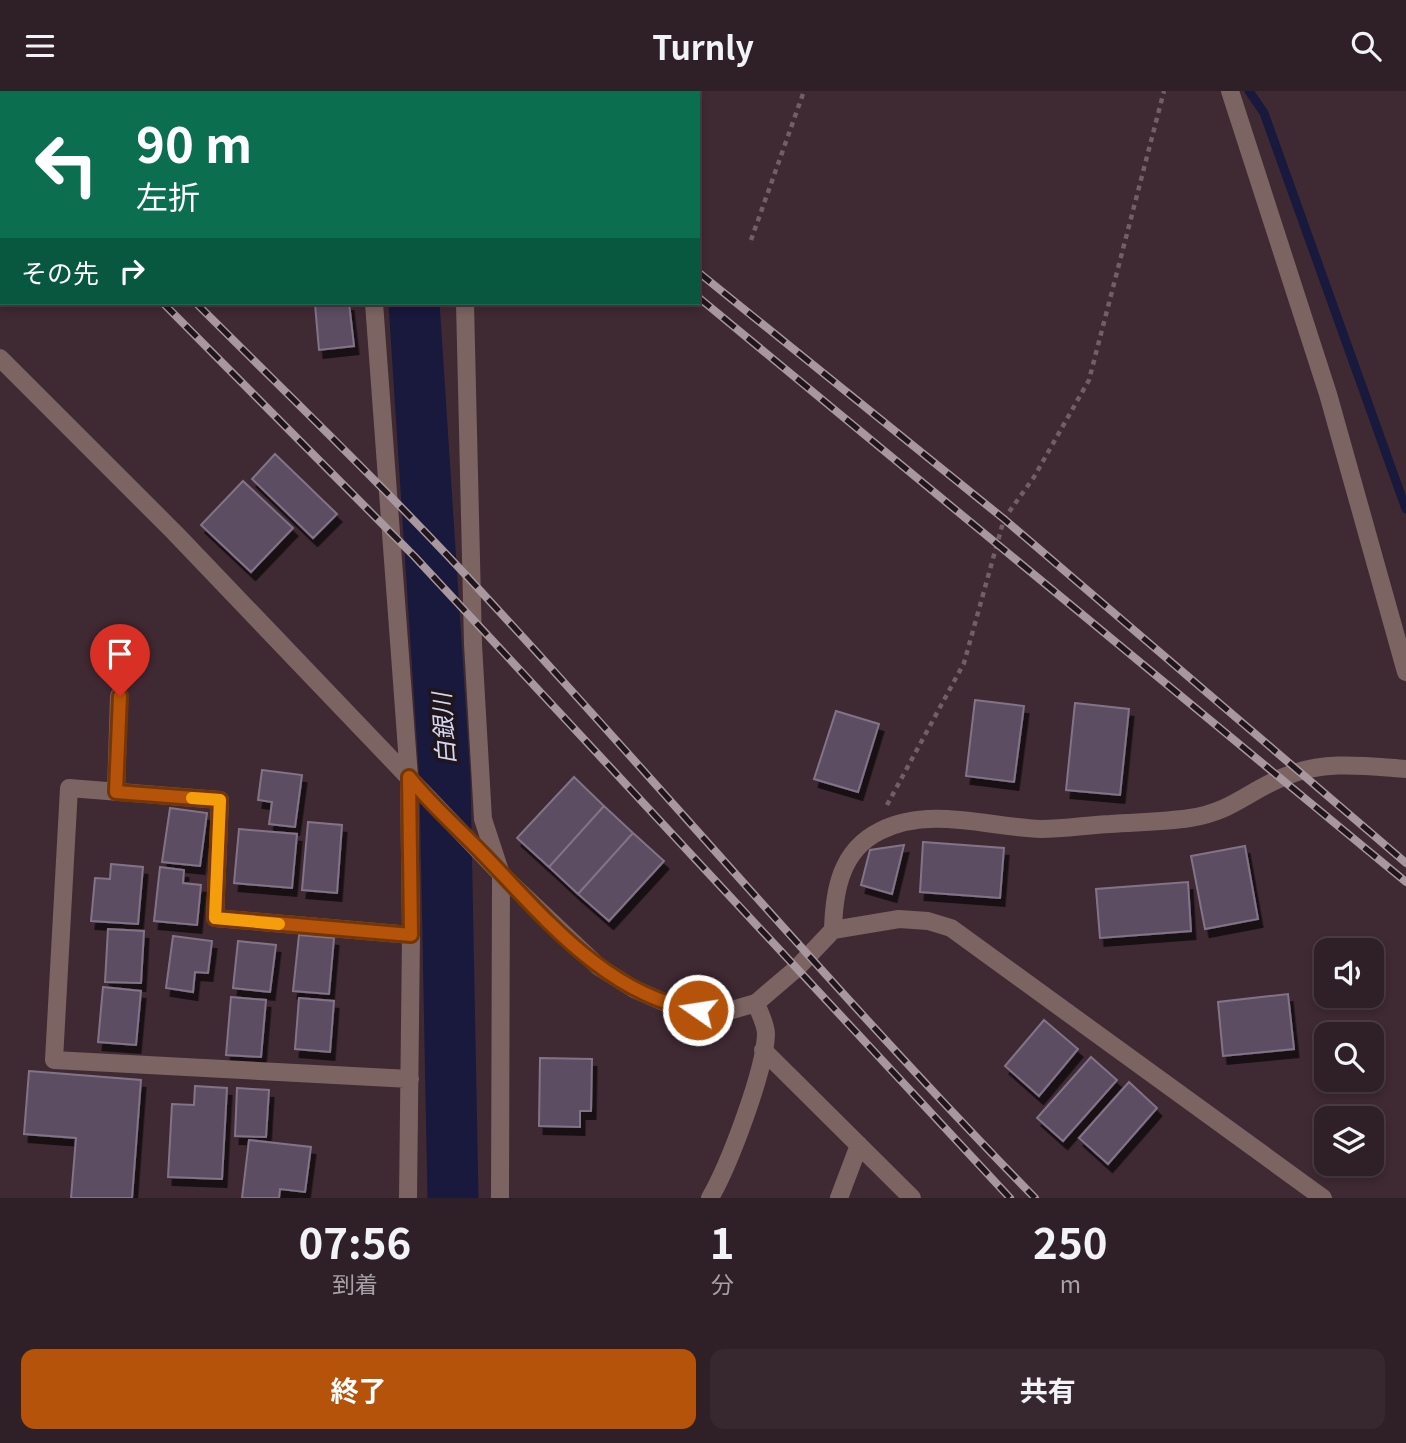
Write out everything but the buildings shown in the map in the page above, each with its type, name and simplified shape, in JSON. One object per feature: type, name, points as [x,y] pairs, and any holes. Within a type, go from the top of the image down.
[{"type":"street","points":[[1230,91],[1328,394],[1406,671]]},
{"type":"street","points":[[374,305],[409,777],[411,935],[408,1198]]},
{"type":"street","points":[[465,305],[474,645],[482,819],[501,874],[500,1198]]},
{"type":"street","points":[[0,358],[184,543],[501,874],[598,967],[634,989],[675,1007],[722,1013],[755,1003],[797,968],[833,930],[899,919],[928,921],[951,928],[1322,1198]]},
{"type":"street","points":[[116,792],[120,696]]},
{"type":"street","points":[[833,930],[834,894],[847,860],[861,842],[906,820],[944,819],[1042,829],[1190,818],[1225,810],[1282,777],[1299,771],[1333,764],[1406,769]]},
{"type":"street","points":[[410,1079],[54,1060],[69,789],[220,800],[215,918],[411,935]]},
{"type":"street","points":[[710,1198],[740,1130],[762,1050],[766,1032],[755,1003]]},
{"type":"street","points":[[762,1050],[912,1198]]},
{"type":"street","points":[[839,1198],[859,1145]]},
{"type":"path","points":[[751,240],[804,91]]},
{"type":"path","points":[[880,831],[890,794],[920,748],[964,663],[1004,519],[1034,477],[1089,380],[1164,91]]},
{"type":"waterway","points":[[1249,91],[1264,113],[1406,509]]},
{"type":"waterway","name":"白銀川","points":[[414,305],[445,781],[453,1198]]},
{"type":"railway","points":[[700,274],[1004,519],[1406,863]]},
{"type":"railway","points":[[700,299],[1406,882]]},
{"type":"railway","points":[[165,305],[414,556],[1010,1198]]},
{"type":"railway","points":[[198,305],[451,559],[826,975],[1035,1198]]},
{"type":"slow traffic","points":[[192,798],[220,800],[215,918],[279,924]]},
{"type":"route","points":[[120,696],[116,792],[220,800],[215,918],[411,935],[409,777],[501,874],[598,967],[634,989],[675,1007],[698,1010]]}]
